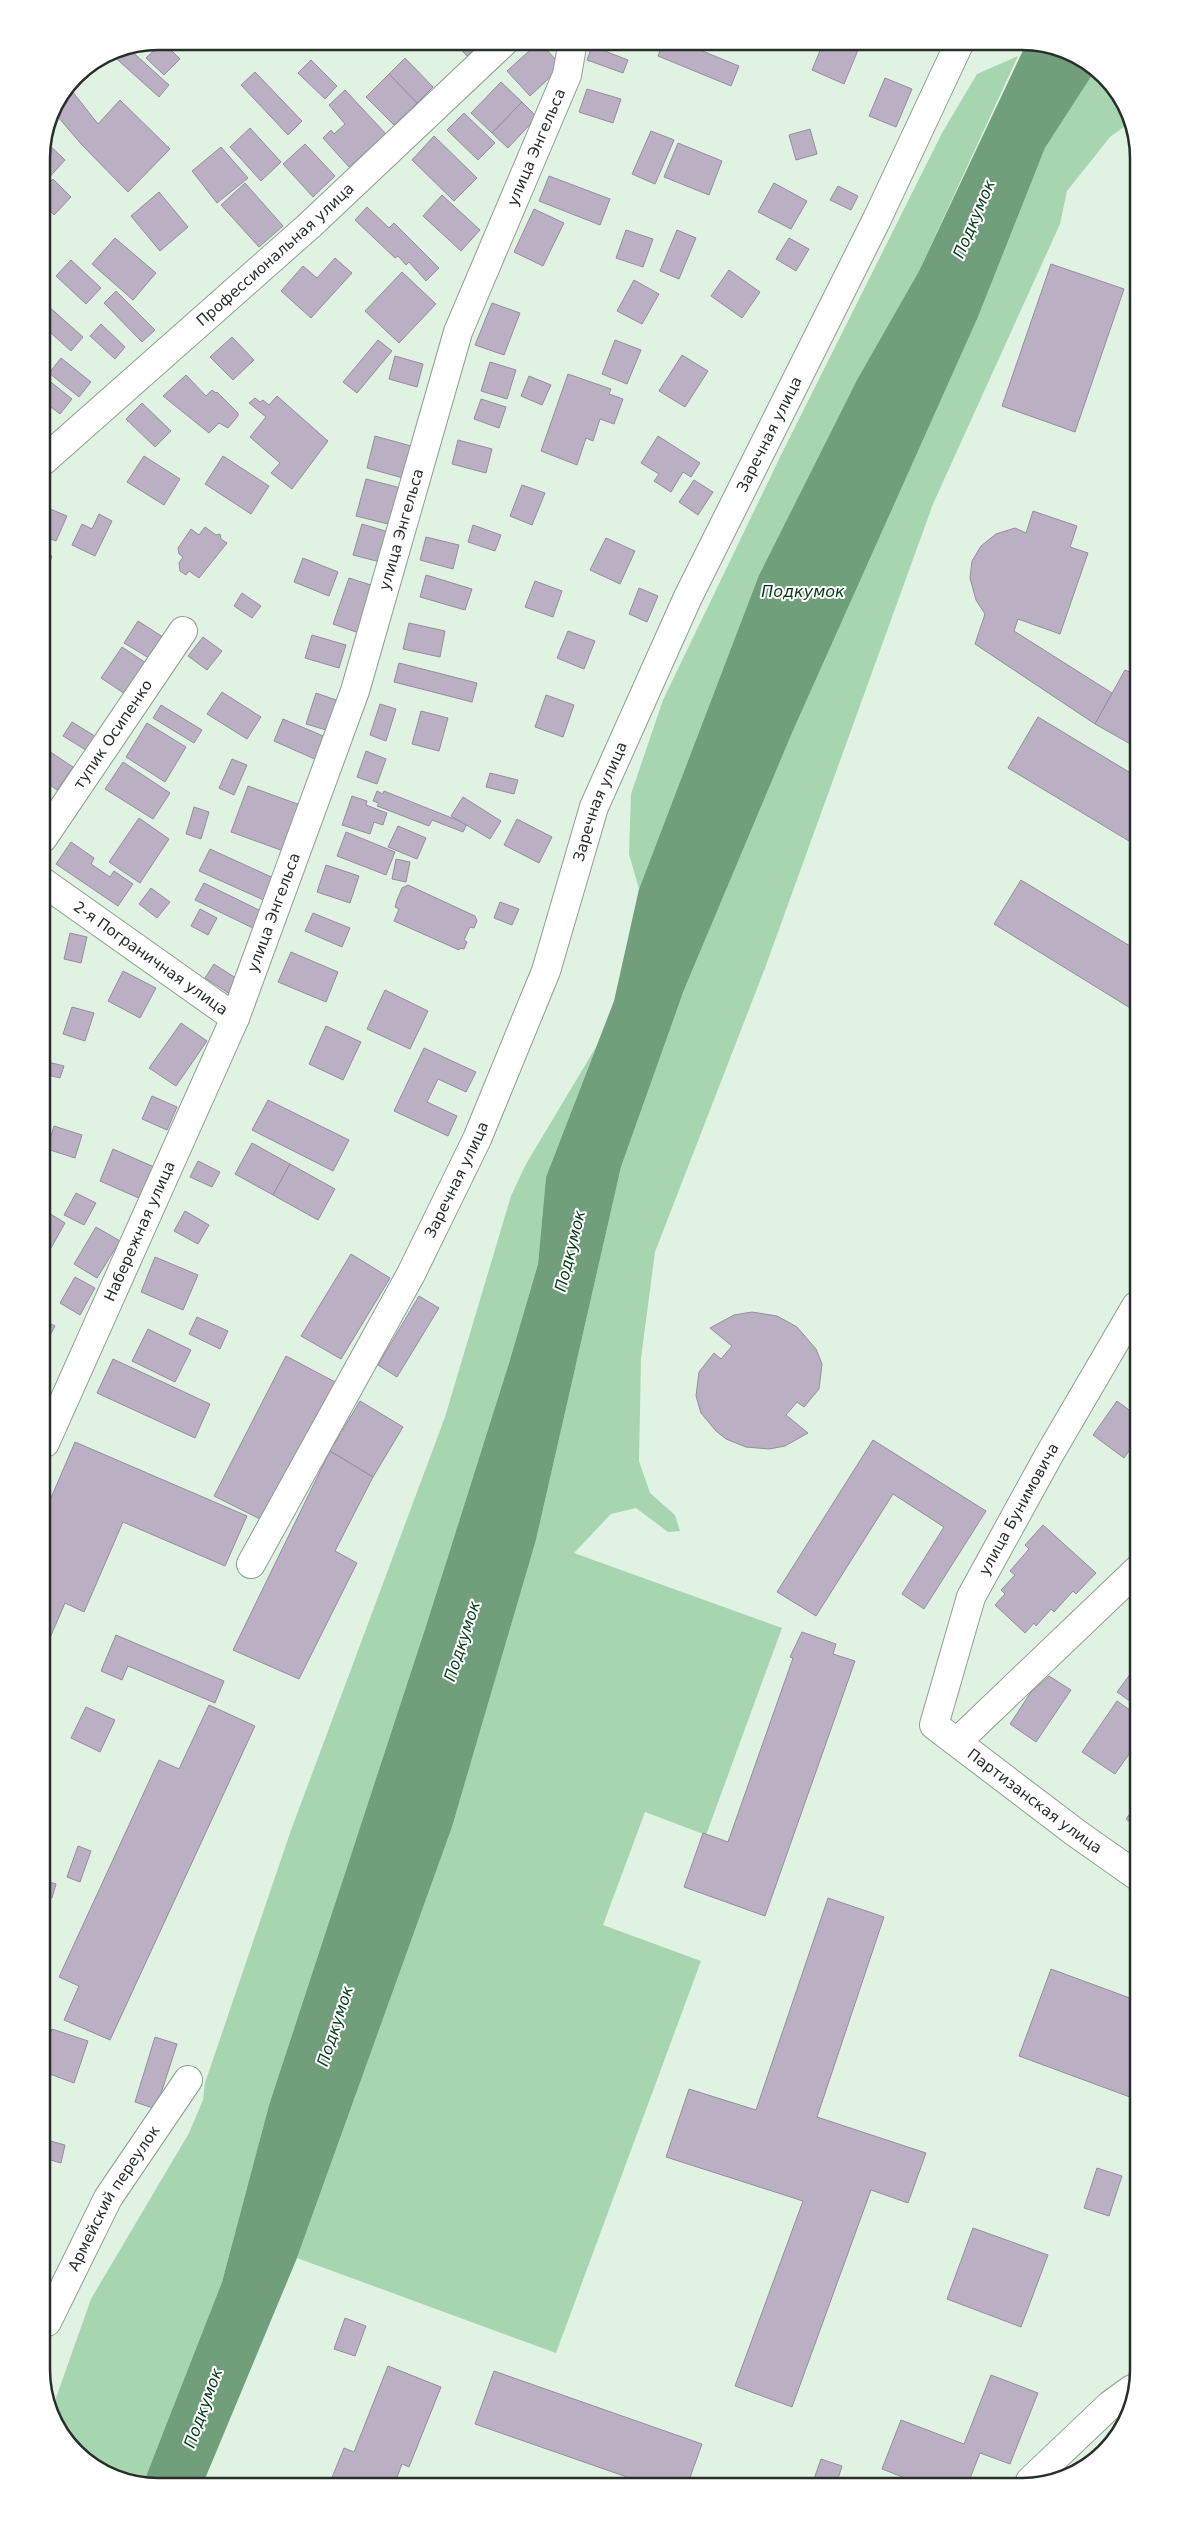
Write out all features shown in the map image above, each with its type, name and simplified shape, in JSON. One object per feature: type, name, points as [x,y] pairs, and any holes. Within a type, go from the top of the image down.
[{"type":"street","name":"Профессиональная улица","points":[[50,455],[310,225],[495,50]]},
{"type":"street","name":"улица Энгельса","points":[[235,1018],[355,691],[458,332],[567,75],[571,50]]},
{"type":"street","name":"Заречная улица","points":[[251,1564],[411,1274],[477,1139],[546,971],[594,807],[688,597],[877,219],[956,50]]},
{"type":"street","name":"тупик Осипенко","points":[[50,828],[183,631]]},
{"type":"street","name":"2-я Пограничная улица","points":[[50,889],[235,1018]]},
{"type":"street","name":"Набережная улица","points":[[50,1432],[235,1018]]},
{"type":"street","name":"улица Бунимовича","points":[[934,1725],[971,1596],[1049,1455],[1130,1316]]},
{"type":"street","points":[[957,1742],[1130,1576]]},
{"type":"street","name":"Партизанская улица","points":[[934,1725],[1076,1833],[1130,1871]]},
{"type":"street","name":"Армейский переулок","points":[[50,2316],[108,2198],[188,2080]]},
{"type":"street","points":[[1034,2477],[1110,2405],[1127,2393]]},
{"type":"shaded area","points":[[1018,56],[919,271],[858,378],[759,575],[639,889],[629,854],[631,794],[663,700],[782,453],[942,133],[977,74]]},
{"type":"shaded area","points":[[1092,76],[1108,92],[1116,104],[1125,126],[1110,137],[1067,191],[1060,224],[933,504],[765,968],[655,1252],[641,1358],[639,1461],[650,1493],[675,1515],[680,1531],[668,1532],[636,1508],[611,1514],[574,1553],[782,1628],[706,1835],[645,1812],[603,1925],[701,1961],[556,2353],[297,2258],[452,1827],[536,1540],[621,1167],[684,990],[792,733],[978,317],[1045,148]]},
{"type":"shaded area","points":[[596,1047],[546,1177],[538,1264],[509,1363],[426,1626],[269,2105],[222,2282],[146,2477],[123,2472],[104,2464],[92,2456],[72,2436],[64,2424],[55,2401],[91,2299],[189,2133],[203,2100],[205,2083],[290,1833],[445,1417],[511,1196],[526,1164]]},
{"type":"water","name":"Подкумок","points":[[1023,50],[1057,56],[1076,64],[1088,72],[1092,76],[1045,148],[978,317],[792,733],[684,990],[621,1167],[536,1540],[452,1827],[297,2258],[205,2478],[146,2477],[222,2282],[269,2105],[426,1626],[509,1363],[538,1264],[546,1177],[614,1001],[639,889],[759,575],[858,378],[919,271]]},
{"type":"building","points":[[154,50],[171,50],[180,59],[164,75],[146,58]]},
{"type":"building","points":[[461,50],[473,50],[467,56]]},
{"type":"building","points":[[530,50],[547,50],[562,66],[530,96],[507,71]]},
{"type":"building","points":[[591,50],[602,50],[628,60],[623,73],[587,60]]},
{"type":"building","points":[[660,50],[700,50],[739,66],[731,86],[658,56]]},
{"type":"building","points":[[820,50],[858,50],[844,84],[812,70]]},
{"type":"building","points":[[134,53],[169,85],[159,97],[116,58]]},
{"type":"building","points":[[405,58],[433,87],[417,103],[389,74]]},
{"type":"building","points":[[311,60],[337,86],[325,99],[298,73]]},
{"type":"building","points":[[255,72],[302,121],[288,135],[241,85]]},
{"type":"building","points":[[389,74],[417,103],[394,125],[366,97]]},
{"type":"building","points":[[885,78],[912,89],[896,127],[869,116]]},
{"type":"building","points":[[501,82],[522,102],[492,133],[471,113]]},
{"type":"building","points":[[587,89],[621,99],[613,123],[579,112]]},
{"type":"building","points":[[345,90],[386,134],[349,167],[323,138],[331,130],[334,134],[345,124],[329,105]]},
{"type":"building","points":[[73,92],[98,124],[120,100],[170,149],[128,192],[82,145],[58,117]]},
{"type":"building","points":[[522,102],[537,117],[508,148],[492,133]]},
{"type":"building","points":[[464,113],[495,143],[478,160],[447,130]]},
{"type":"building","points":[[250,128],[281,162],[261,181],[230,147]]},
{"type":"building","points":[[810,129],[817,154],[796,160],[789,135]]},
{"type":"building","points":[[651,131],[674,140],[655,184],[632,174]]},
{"type":"building","points":[[434,136],[477,178],[454,201],[412,160]]},
{"type":"building","points":[[678,143],[722,161],[709,195],[664,177]]},
{"type":"building","points":[[305,144],[335,176],[313,197],[283,164]]},
{"type":"building","points":[[51,146],[65,160],[50,176]]},
{"type":"building","points":[[221,147],[248,178],[217,203],[192,171]]},
{"type":"building","points":[[549,176],[610,199],[600,225],[539,201]]},
{"type":"building","points":[[53,179],[71,197],[54,215],[50,211],[50,182]]},
{"type":"building","points":[[245,183],[283,226],[259,247],[221,205]]},
{"type":"building","points":[[774,183],[807,201],[791,229],[758,212]]},
{"type":"building","points":[[838,186],[858,196],[851,210],[830,200]]},
{"type":"building","points":[[159,192],[188,227],[160,251],[131,216]]},
{"type":"building","points":[[442,195],[480,230],[461,251],[423,216]]},
{"type":"building","points":[[367,207],[389,228],[394,223],[439,268],[426,281],[409,262],[406,265],[398,256],[395,258],[355,220]]},
{"type":"building","points":[[534,209],[564,223],[543,266],[514,252]]},
{"type":"building","points":[[626,230],[653,239],[643,267],[616,258]]},
{"type":"building","points":[[677,230],[696,238],[679,279],[660,271]]},
{"type":"building","points":[[115,238],[156,273],[133,300],[92,264]]},
{"type":"building","points":[[789,238],[809,249],[796,271],[776,259]]},
{"type":"building","points":[[335,258],[352,273],[311,318],[281,291],[303,266],[317,278]]},
{"type":"building","points":[[71,260],[101,288],[86,304],[56,276]]},
{"type":"building","points":[[1051,264],[1124,289],[1075,432],[1002,406]]},
{"type":"building","points":[[729,270],[760,292],[742,318],[711,296]]},
{"type":"building","points":[[402,272],[436,304],[399,343],[365,311]]},
{"type":"building","points":[[634,280],[659,294],[642,324],[617,311]]},
{"type":"building","points":[[116,291],[155,330],[142,342],[104,303]]},
{"type":"building","points":[[492,303],[520,313],[504,355],[475,345]]},
{"type":"building","points":[[50,308],[83,337],[71,351],[50,332]]},
{"type":"building","points":[[101,324],[125,347],[115,359],[90,336]]},
{"type":"building","points":[[232,337],[254,360],[233,380],[210,357]]},
{"type":"building","points":[[378,340],[392,351],[357,393],[343,382]]},
{"type":"building","points":[[615,340],[641,350],[627,384],[602,374]]},
{"type":"building","points":[[682,355],[708,371],[685,407],[659,391]]},
{"type":"building","points":[[395,356],[423,364],[417,387],[389,379]]},
{"type":"building","points":[[61,358],[91,382],[79,397],[50,374]]},
{"type":"building","points":[[490,362],[516,370],[507,399],[481,391]]},
{"type":"building","points":[[568,374],[611,389],[609,394],[623,399],[614,424],[600,419],[593,441],[586,438],[577,465],[541,451]]},
{"type":"building","points":[[186,375],[206,396],[212,390],[217,392],[238,413],[238,416],[228,428],[219,423],[209,433],[163,396]]},
{"type":"building","points":[[529,376],[551,385],[542,405],[521,396]]},
{"type":"building","points":[[50,381],[72,399],[60,414],[50,406]]},
{"type":"building","points":[[277,396],[328,441],[292,489],[271,473],[280,463],[250,437],[266,417],[249,403],[255,398],[260,402],[263,400],[269,405]]},
{"type":"building","points":[[481,399],[506,407],[499,428],[474,419]]},
{"type":"building","points":[[142,403],[171,431],[155,447],[126,419]]},
{"type":"building","points":[[375,436],[411,446],[403,478],[367,468]]},
{"type":"building","points":[[658,436],[700,463],[691,477],[683,472],[671,492],[654,481],[659,474],[641,463]]},
{"type":"building","points":[[458,440],[492,449],[486,473],[452,464]]},
{"type":"building","points":[[144,456],[180,479],[164,505],[127,482]]},
{"type":"building","points":[[223,456],[269,486],[251,514],[205,484]]},
{"type":"building","points":[[366,479],[401,488],[392,525],[356,516]]},
{"type":"building","points":[[694,480],[713,492],[698,515],[679,502]]},
{"type":"building","points":[[522,485],[545,493],[532,525],[510,516]]},
{"type":"building","points":[[50,509],[67,516],[56,541],[50,539]]},
{"type":"building","points":[[1033,511],[1077,526],[1070,547],[1088,553],[1060,634],[1018,619],[1014,631],[1112,693],[1095,724],[975,644],[985,614],[976,600],[970,578],[972,561],[981,546],[996,534],[1015,528],[1026,533]]},
{"type":"building","points":[[99,514],[112,521],[95,556],[72,545],[82,524],[92,529]]},
{"type":"building","points":[[362,524],[392,533],[384,563],[353,555]]},
{"type":"building","points":[[473,525],[501,535],[495,551],[468,542]]},
{"type":"building","points":[[205,527],[216,535],[220,534],[221,539],[227,543],[199,578],[189,571],[186,575],[180,571],[179,563],[183,557],[179,554],[178,548],[191,529],[199,535]]},
{"type":"building","points":[[426,537],[459,545],[453,569],[420,560]]},
{"type":"building","points":[[606,538],[635,551],[620,584],[590,570]]},
{"type":"building","points":[[303,558],[338,572],[329,596],[294,582]]},
{"type":"building","points":[[426,575],[472,589],[465,610],[420,597]]},
{"type":"building","points":[[349,578],[377,587],[362,634],[333,624]]},
{"type":"building","points":[[535,581],[562,591],[553,617],[525,607]]},
{"type":"building","points":[[639,588],[658,596],[647,622],[629,614]]},
{"type":"building","points":[[242,593],[261,606],[252,618],[234,606]]},
{"type":"building","points":[[138,621],[163,637],[149,658],[124,643]]},
{"type":"building","points":[[409,623],[445,631],[440,657],[403,649]]},
{"type":"building","points":[[568,631],[595,641],[584,669],[557,658]]},
{"type":"building","points":[[312,635],[346,645],[339,668],[305,658]]},
{"type":"building","points":[[203,637],[222,651],[207,670],[188,656]]},
{"type":"building","points":[[122,647],[146,663],[125,694],[101,678]]},
{"type":"building","points":[[399,663],[477,683],[472,702],[394,682]]},
{"type":"building","points":[[1125,670],[1130,672],[1130,744],[1095,724]]},
{"type":"building","points":[[222,692],[261,717],[247,739],[207,714]]},
{"type":"building","points":[[316,693],[342,702],[333,732],[306,724]]},
{"type":"building","points":[[546,695],[574,705],[563,737],[535,727]]},
{"type":"building","points":[[380,704],[396,709],[386,741],[370,735]]},
{"type":"building","points":[[161,705],[202,730],[194,743],[153,718]]},
{"type":"building","points":[[421,711],[448,718],[439,751],[412,744]]},
{"type":"building","points":[[1038,717],[1130,773],[1130,842],[1008,768]]},
{"type":"building","points":[[283,719],[328,738],[319,761],[274,741]]},
{"type":"building","points":[[72,722],[98,738],[89,752],[63,736]]},
{"type":"building","points":[[147,723],[186,747],[165,782],[126,757]]},
{"type":"building","points":[[366,751],[386,759],[377,784],[357,777]]},
{"type":"building","points":[[50,752],[73,767],[57,790],[50,785]]},
{"type":"building","points":[[232,759],[247,765],[234,795],[219,788]]},
{"type":"building","points":[[123,762],[170,793],[153,819],[105,789]]},
{"type":"building","points":[[490,773],[518,780],[514,794],[486,787]]},
{"type":"building","points":[[248,786],[303,806],[286,852],[231,832]]},
{"type":"building","points":[[377,791],[383,794],[384,791],[467,824],[463,832],[432,820],[429,826],[377,806],[379,803],[373,801]]},
{"type":"building","points":[[352,796],[367,801],[366,805],[387,813],[383,825],[374,822],[370,834],[342,825]]},
{"type":"building","points":[[463,797],[501,821],[490,839],[451,816]]},
{"type":"building","points":[[194,807],[209,812],[201,839],[186,834]]},
{"type":"building","points":[[139,818],[169,839],[140,883],[109,862]]},
{"type":"building","points":[[517,819],[552,837],[539,863],[504,845]]},
{"type":"building","points":[[398,826],[426,838],[417,859],[388,847]]},
{"type":"building","points":[[346,832],[395,852],[386,875],[337,856]]},
{"type":"building","points":[[71,842],[94,858],[91,864],[110,877],[114,871],[133,884],[118,906],[56,864]]},
{"type":"building","points":[[210,849],[278,880],[268,902],[199,871]]},
{"type":"building","points":[[396,859],[410,862],[406,882],[392,879]]},
{"type":"building","points":[[326,865],[359,876],[350,903],[317,892]]},
{"type":"building","points":[[1021,880],[1130,946],[1130,1008],[994,924]]},
{"type":"building","points":[[204,883],[265,913],[257,930],[195,900]]},
{"type":"building","points":[[408,885],[475,916],[477,921],[474,928],[470,927],[464,940],[467,942],[464,949],[460,948],[459,950],[394,921],[399,909],[395,907],[397,900],[402,888]]},
{"type":"building","points":[[151,888],[170,902],[157,918],[139,904]]},
{"type":"building","points":[[500,902],[519,909],[512,925],[494,918]]},
{"type":"building","points":[[200,909],[217,918],[208,935],[191,926]]},
{"type":"building","points":[[313,913],[350,928],[342,947],[305,931]]},
{"type":"building","points":[[70,933],[87,937],[81,963],[64,959]]},
{"type":"building","points":[[291,952],[338,972],[326,1002],[278,982]]},
{"type":"building","points":[[214,964],[242,982],[233,996],[205,978]]},
{"type":"building","points":[[123,971],[156,988],[140,1018],[108,1001]]},
{"type":"building","points":[[385,990],[428,1011],[410,1049],[367,1029]]},
{"type":"building","points":[[72,1007],[94,1013],[85,1041],[63,1034]]},
{"type":"building","points":[[181,1023],[207,1041],[176,1086],[149,1068]]},
{"type":"building","points":[[326,1026],[361,1042],[343,1080],[309,1064]]},
{"type":"building","points":[[424,1048],[476,1072],[466,1092],[438,1079],[427,1102],[457,1116],[448,1136],[394,1111]]},
{"type":"building","points":[[50,1062],[64,1066],[60,1078],[50,1076]]},
{"type":"building","points":[[152,1096],[177,1107],[167,1130],[142,1119]]},
{"type":"building","points":[[268,1100],[349,1140],[333,1171],[252,1130]]},
{"type":"building","points":[[54,1126],[82,1135],[75,1158],[50,1150],[50,1139]]},
{"type":"building","points":[[252,1143],[290,1164],[273,1195],[235,1174]]},
{"type":"building","points":[[113,1149],[154,1167],[141,1199],[100,1181]]},
{"type":"building","points":[[198,1161],[220,1172],[212,1187],[190,1177]]},
{"type":"building","points":[[290,1164],[335,1189],[318,1220],[273,1195]]},
{"type":"building","points":[[76,1193],[96,1203],[84,1225],[64,1215]]},
{"type":"building","points":[[185,1211],[209,1225],[198,1244],[174,1231]]},
{"type":"building","points":[[50,1214],[65,1223],[50,1250]]},
{"type":"building","points":[[96,1227],[120,1241],[97,1278],[74,1264]]},
{"type":"building","points":[[351,1254],[390,1278],[341,1359],[301,1336]]},
{"type":"building","points":[[155,1257],[198,1275],[183,1310],[141,1292]]},
{"type":"building","points":[[75,1277],[95,1288],[80,1315],[60,1303]]},
{"type":"building","points":[[419,1296],[439,1308],[397,1377],[378,1365]]},
{"type":"building","points":[[752,1312],[777,1316],[797,1327],[816,1349],[822,1364],[819,1389],[804,1407],[797,1402],[786,1415],[808,1433],[785,1446],[769,1449],[746,1447],[726,1439],[716,1431],[701,1413],[696,1396],[699,1372],[714,1353],[721,1359],[732,1346],[710,1328],[734,1315]]},
{"type":"building","points":[[197,1317],[228,1331],[220,1349],[189,1334]]},
{"type":"building","points":[[50,1324],[55,1326],[50,1336]]},
{"type":"building","points":[[148,1329],[191,1350],[175,1382],[132,1361]]},
{"type":"building","points":[[286,1356],[339,1384],[268,1523],[214,1496]]},
{"type":"building","points":[[113,1359],[210,1404],[195,1438],[97,1393]]},
{"type":"building","points":[[360,1401],[403,1427],[373,1477],[330,1451]]},
{"type":"building","points":[[1117,1401],[1130,1411],[1130,1450],[1124,1458],[1093,1435]]},
{"type":"building","points":[[873,1440],[986,1511],[924,1609],[902,1594],[944,1527],[893,1494],[816,1616],[777,1592]]},
{"type":"building","points":[[75,1442],[247,1516],[225,1566],[123,1522],[84,1612],[65,1603],[50,1638],[50,1500]]},
{"type":"building","points":[[330,1451],[373,1477],[335,1551],[357,1563],[299,1679],[233,1650]]},
{"type":"building","points":[[1043,1525],[1096,1573],[1076,1594],[1073,1591],[1054,1612],[1051,1609],[1036,1626],[1034,1623],[1025,1633],[995,1605],[1005,1594],[1001,1590],[1015,1575],[1010,1571],[1029,1549],[1025,1545]]},
{"type":"building","points":[[802,1632],[836,1644],[833,1654],[855,1661],[765,1916],[684,1887],[703,1833],[728,1842],[793,1658],[790,1657]]},
{"type":"building","points":[[116,1635],[224,1681],[215,1703],[128,1666],[122,1680],[101,1671]]},
{"type":"building","points":[[1130,1674],[1130,1701],[1117,1692]]},
{"type":"building","points":[[1049,1676],[1071,1690],[1036,1742],[1010,1724],[1031,1692]]},
{"type":"building","points":[[1117,1701],[1130,1710],[1130,1753],[1115,1774],[1082,1752]]},
{"type":"building","points":[[209,1705],[255,1726],[110,2040],[64,2020],[79,1986],[59,1977],[159,1760],[179,1769]]},
{"type":"building","points":[[86,1707],[115,1720],[100,1752],[71,1738]]},
{"type":"building","points":[[1130,1814],[1130,1822],[1126,1819]]},
{"type":"building","points":[[78,1846],[91,1851],[80,1882],[67,1877]]},
{"type":"building","points":[[50,1882],[56,1884],[52,1898],[50,1898]]},
{"type":"building","points":[[828,1898],[884,1917],[817,2117],[926,2153],[908,2203],[871,2190],[792,2407],[735,2386],[803,2201],[666,2157],[689,2089],[756,2110]]},
{"type":"building","points":[[1051,1969],[1130,1998],[1130,2097],[1019,2056]]},
{"type":"building","points":[[52,2029],[88,2041],[74,2083],[50,2074],[50,2035]]},
{"type":"building","points":[[155,2037],[177,2044],[156,2109],[135,2102]]},
{"type":"building","points":[[50,2141],[65,2145],[61,2163],[50,2160]]},
{"type":"building","points":[[1097,2168],[1122,2176],[1109,2216],[1084,2208]]},
{"type":"building","points":[[973,2228],[1048,2255],[1021,2327],[947,2299]]},
{"type":"building","points":[[345,2318],[366,2326],[355,2356],[334,2349]]},
{"type":"building","points":[[388,2366],[441,2387],[409,2467],[402,2464],[397,2478],[332,2478],[344,2448],[354,2452]]},
{"type":"building","points":[[494,2371],[702,2444],[690,2478],[630,2478],[475,2424]]},
{"type":"building","points":[[991,2375],[1038,2393],[1010,2464],[980,2453],[970,2478],[905,2478],[882,2469],[901,2420],[964,2444]]},
{"type":"building","points":[[821,2459],[842,2466],[838,2478],[814,2478]]}]
